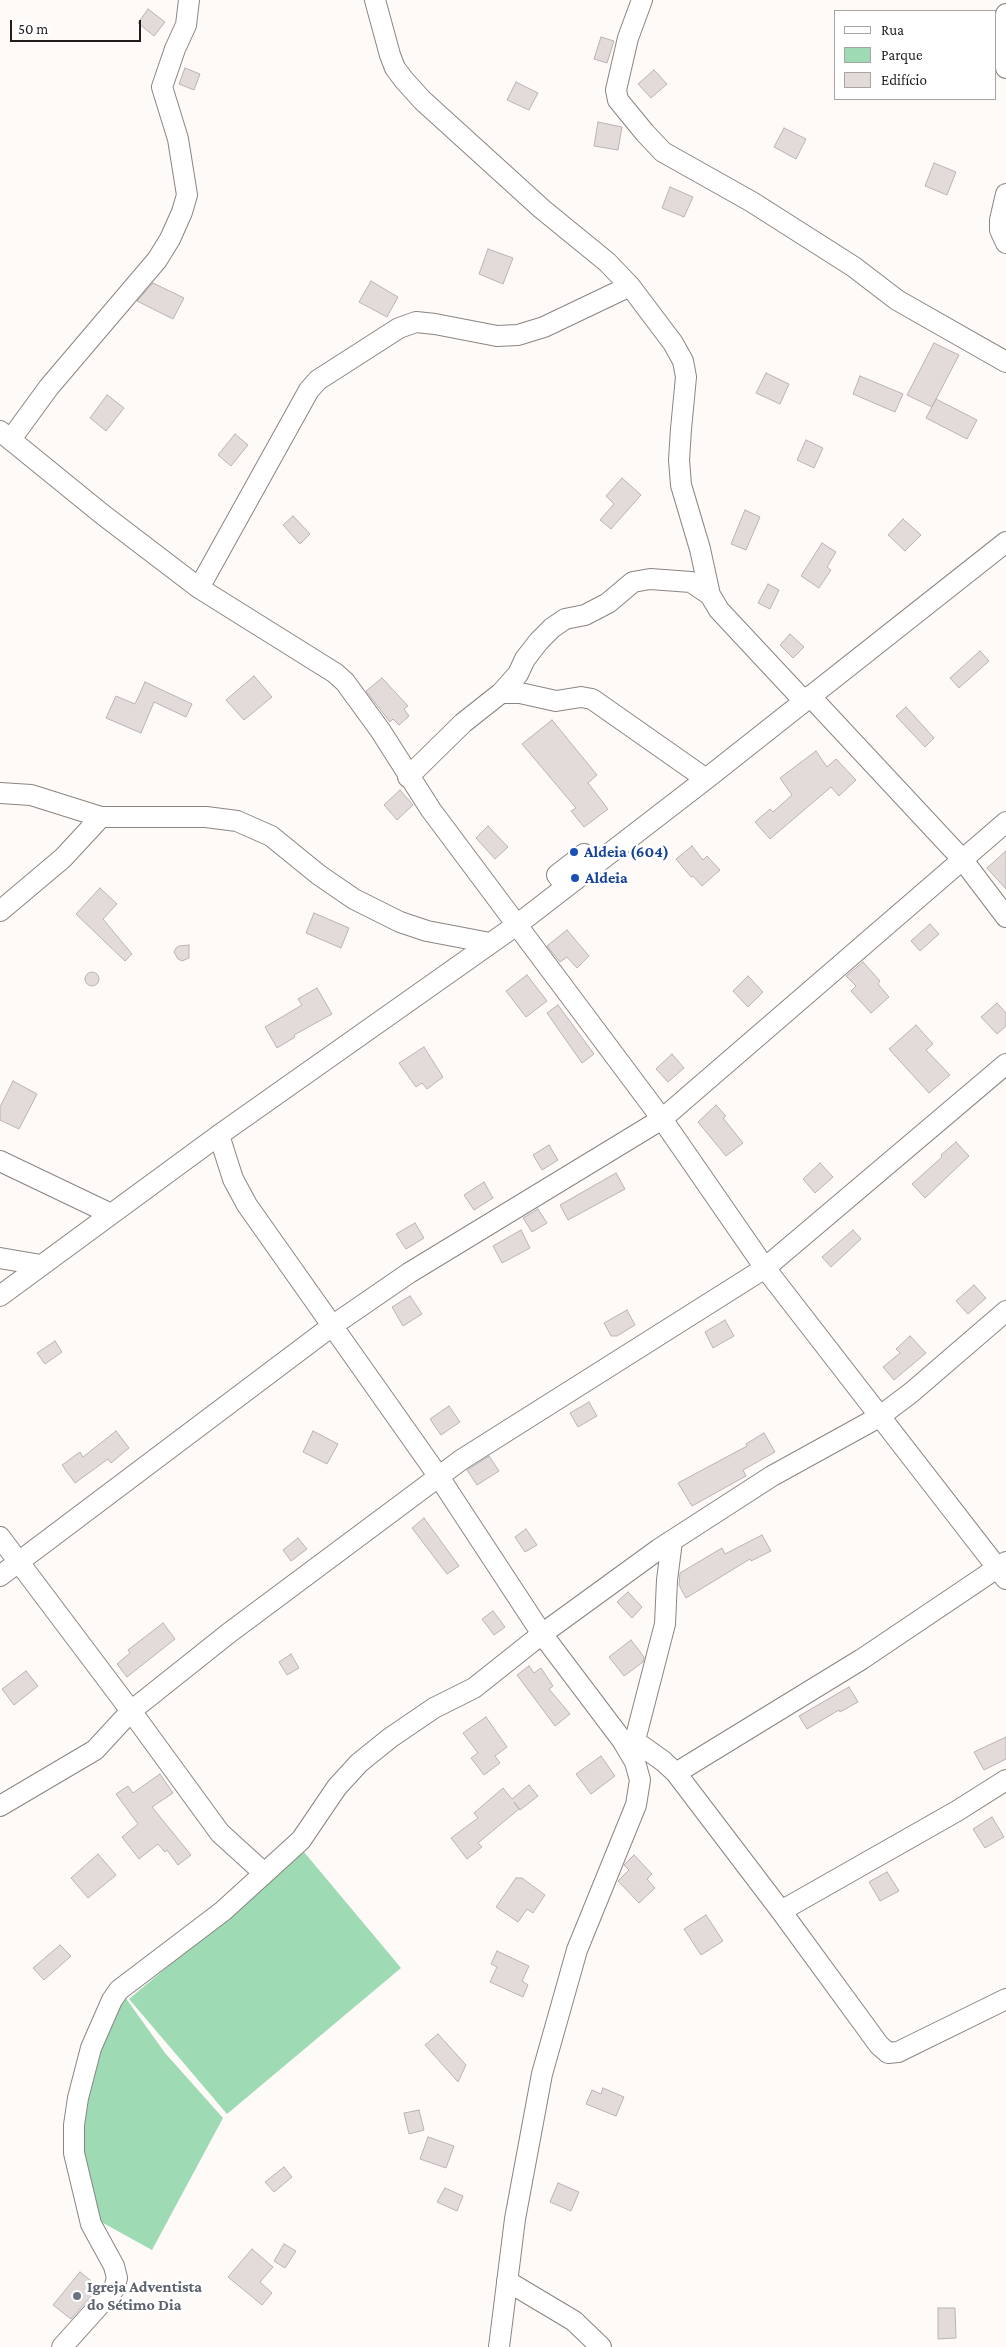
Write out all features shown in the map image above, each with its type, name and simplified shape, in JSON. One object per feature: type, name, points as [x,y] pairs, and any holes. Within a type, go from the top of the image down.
[{"type":"street","points":[[190,0],[186,24],[162,87],[178,139],[187,195],[182,212],[170,239],[157,260],[6,435],[102,514],[199,588],[335,673],[369,714],[431,810],[662,1119],[766,1268],[879,1417],[893,1431],[1003,1570],[676,1773]]},
{"type":"street","points":[[375,0],[390,55],[395,68],[404,80],[422,100],[494,166],[542,209],[607,262],[630,286],[673,343],[683,361],[686,377],[679,460],[681,485],[700,549],[710,595],[719,610],[962,860],[1006,916]]},
{"type":"street","points":[[642,0],[628,38],[616,90],[618,100],[644,133],[663,152],[752,202],[854,267],[898,300],[1006,362]]},
{"type":"street","points":[[1006,14],[1006,68]]},
{"type":"street","points":[[1006,194],[1000,220],[1000,230],[1006,244]]},
{"type":"street","points":[[199,588],[309,390],[318,380],[400,328],[416,322],[497,336],[518,335],[544,327],[630,286]]},
{"type":"street","points":[[0,1296],[219,1135],[518,924],[706,779],[1006,542]]},
{"type":"street","points":[[408,777],[463,723],[501,692],[518,674],[539,641],[552,628],[565,619],[585,615],[608,603],[633,582],[650,578],[691,582],[710,595]]},
{"type":"street","points":[[501,692],[520,693],[556,701],[581,697],[592,699],[706,779]]},
{"type":"street","points":[[0,793],[31,795],[101,817],[206,817],[237,821],[271,836],[319,875],[354,899],[400,922],[427,931],[490,943]]},
{"type":"street","points":[[0,911],[62,858],[101,817]]},
{"type":"street","points":[[0,1576],[332,1326],[409,1273],[662,1119],[1006,822]]},
{"type":"street","points":[[0,1806],[94,1750],[131,1711],[229,1633],[460,1460],[766,1268],[1006,1064]]},
{"type":"street","points":[[219,1135],[234,1179],[247,1205],[439,1477],[542,1634],[628,1742],[640,1780],[636,1804],[577,1950],[542,2074],[515,2219],[499,2347]]},
{"type":"street","points":[[0,1161],[111,1214]]},
{"type":"street","points":[[0,1258],[41,1265]]},
{"type":"street","points":[[62,2347],[114,2288],[117,2278],[114,2266],[91,2224],[74,2154],[74,2125],[78,2098],[91,2048],[101,2023],[119,1990],[223,1911],[301,1840],[337,1787],[359,1763],[390,1738],[434,1708],[474,1688],[542,1634],[672,1541],[772,1476],[879,1417],[912,1392],[1006,1311]]},
{"type":"street","points":[[0,1537],[220,1833],[264,1873]]},
{"type":"street","points":[[628,1742],[666,1624],[667,1580],[672,1541]]},
{"type":"street","points":[[628,1742],[642,1746],[676,1773],[781,1911],[879,2045],[888,2053],[898,2052],[1006,1999]]},
{"type":"street","points":[[781,1911],[957,1811],[1006,1780]]},
{"type":"street","points":[[507,2281],[574,2321],[601,2347]]},
{"type":"green space","points":[[304,1852],[401,1968],[227,2114],[129,1999]]},
{"type":"green space","points":[[125,1997],[165,2053],[223,2118],[152,2250],[94,2218],[78,2132],[99,2049]]},
{"type":"building","points":[[148,9],[165,22],[154,36],[138,23]]},
{"type":"building","points":[[601,37],[614,41],[607,63],[594,59]]},
{"type":"building","points":[[185,68],[200,74],[194,90],[179,84]]},
{"type":"building","points":[[654,70],[667,84],[651,98],[638,84]]},
{"type":"building","points":[[516,82],[538,93],[529,110],[507,100]]},
{"type":"building","points":[[598,122],[622,127],[618,150],[594,146]]},
{"type":"building","points":[[784,128],[806,139],[796,159],[774,147]]},
{"type":"building","points":[[934,163],[956,172],[947,195],[925,186]]},
{"type":"building","points":[[670,187],[693,197],[684,217],[662,208]]},
{"type":"building","points":[[488,249],[513,258],[503,284],[479,274]]},
{"type":"building","points":[[371,281],[398,297],[387,317],[359,302]]},
{"type":"building","points":[[153,283],[184,298],[173,319],[137,301]]},
{"type":"building","points":[[934,343],[959,355],[932,407],[907,395]]},
{"type":"building","points":[[766,373],[789,384],[780,404],[756,393]]},
{"type":"building","points":[[860,376],[903,394],[895,412],[853,394]]},
{"type":"building","points":[[107,395],[124,408],[106,431],[90,418]]},
{"type":"building","points":[[936,399],[977,420],[967,439],[926,418]]},
{"type":"building","points":[[235,434],[248,445],[231,466],[218,455]]},
{"type":"building","points":[[806,440],[823,448],[814,468],[797,460]]},
{"type":"building","points":[[622,478],[641,495],[611,529],[600,520],[614,504],[606,496]]},
{"type":"building","points":[[745,510],[760,517],[746,550],[731,544]]},
{"type":"building","points":[[293,516],[310,534],[300,544],[283,525]]},
{"type":"building","points":[[903,519],[921,535],[905,551],[888,535]]},
{"type":"building","points":[[822,543],[836,552],[827,567],[831,570],[819,588],[801,576]]},
{"type":"building","points":[[768,584],[779,590],[770,609],[758,603]]},
{"type":"building","points":[[790,634],[804,647],[793,658],[780,645]]},
{"type":"building","points":[[980,651],[989,661],[959,688],[950,678]]},
{"type":"building","points":[[254,676],[272,697],[244,720],[226,700]]},
{"type":"building","points":[[382,678],[408,706],[404,709],[409,716],[399,725],[393,719],[390,722],[366,691]]},
{"type":"building","points":[[145,682],[192,704],[186,717],[154,702],[141,733],[106,718],[116,696],[135,704]]},
{"type":"building","points":[[906,707],[934,738],[925,747],[896,716]]},
{"type":"building","points":[[552,720],[597,775],[588,783],[608,809],[584,827],[571,811],[576,808],[522,744]]},
{"type":"building","points":[[816,751],[827,767],[836,759],[856,780],[839,796],[831,787],[770,839],[755,822],[770,809],[773,812],[792,795],[780,778]]},
{"type":"building","points":[[400,790],[413,805],[397,820],[384,805]]},
{"type":"building","points":[[488,826],[508,847],[495,859],[476,838]]},
{"type":"building","points":[[692,846],[703,860],[707,856],[720,870],[702,886],[693,876],[691,877],[676,859]]},
{"type":"building","points":[[1006,851],[1006,889],[987,868]]},
{"type":"building","points":[[100,888],[117,904],[103,919],[132,954],[125,961],[76,914]]},
{"type":"building","points":[[314,913],[349,928],[341,948],[306,933]]},
{"type":"building","points":[[930,924],[939,934],[920,951],[911,941]]},
{"type":"building","points":[[567,930],[589,956],[577,968],[567,957],[560,962],[547,946]]},
{"type":"building","points":[[189,945],[189,958],[182,961],[178,959],[174,952],[176,948]]},
{"type":"building","points":[[863,962],[880,981],[878,984],[889,997],[871,1013],[851,991],[856,986],[846,976]]},
{"type":"building","points":[[89,972],[95,972],[99,979],[95,986],[89,986],[85,982],[85,976]]},
{"type":"building","points":[[527,975],[547,1001],[526,1017],[506,991]]},
{"type":"building","points":[[748,976],[763,992],[748,1007],[733,991]]},
{"type":"building","points":[[317,988],[332,1014],[294,1035],[295,1037],[277,1048],[265,1027],[302,1005],[298,999]]},
{"type":"building","points":[[997,1003],[1006,1013],[1006,1026],[997,1034],[981,1017]]},
{"type":"building","points":[[558,1005],[594,1054],[582,1063],[547,1013]]},
{"type":"building","points":[[916,1025],[933,1044],[926,1050],[950,1075],[929,1093],[889,1049]]},
{"type":"building","points":[[424,1047],[443,1077],[427,1089],[422,1083],[416,1087],[399,1063]]},
{"type":"building","points":[[672,1054],[684,1068],[668,1082],[656,1069]]},
{"type":"building","points":[[13,1081],[37,1094],[19,1129],[0,1120],[0,1107]]},
{"type":"building","points":[[716,1105],[726,1116],[723,1118],[743,1143],[726,1156],[698,1122]]},
{"type":"building","points":[[956,1142],[969,1156],[925,1198],[912,1184]]},
{"type":"building","points":[[549,1145],[558,1160],[542,1170],[533,1155]]},
{"type":"building","points":[[820,1163],[833,1177],[815,1193],[803,1179]]},
{"type":"building","points":[[616,1173],[625,1189],[568,1220],[560,1205]]},
{"type":"building","points":[[484,1182],[493,1198],[474,1210],[464,1195]]},
{"type":"building","points":[[538,1209],[547,1223],[532,1232],[523,1218]]},
{"type":"building","points":[[415,1223],[424,1238],[406,1249],[396,1234]]},
{"type":"building","points":[[521,1230],[530,1248],[502,1263],[493,1246]]},
{"type":"building","points":[[853,1230],[861,1239],[831,1267],[822,1257]]},
{"type":"building","points":[[974,1285],[986,1298],[968,1314],[956,1301]]},
{"type":"building","points":[[410,1296],[422,1314],[403,1326],[392,1307]]},
{"type":"building","points":[[627,1310],[635,1325],[617,1336],[611,1336],[604,1323]]},
{"type":"building","points":[[725,1320],[734,1336],[713,1348],[705,1332]]},
{"type":"building","points":[[910,1336],[926,1353],[894,1380],[883,1367],[900,1353],[896,1349]]},
{"type":"building","points":[[55,1341],[62,1352],[45,1364],[37,1353]]},
{"type":"building","points":[[589,1402],[597,1416],[578,1427],[570,1413]]},
{"type":"building","points":[[449,1406],[460,1422],[441,1435],[430,1419]]},
{"type":"building","points":[[116,1431],[129,1448],[111,1463],[108,1459],[75,1483],[62,1465],[80,1452],[83,1457]]},
{"type":"building","points":[[313,1431],[338,1444],[327,1464],[303,1452]]},
{"type":"building","points":[[764,1433],[775,1452],[743,1470],[746,1476],[692,1506],[678,1483],[747,1446],[746,1444]]},
{"type":"building","points":[[489,1456],[499,1471],[477,1485],[467,1470]]},
{"type":"building","points":[[424,1518],[459,1566],[447,1574],[412,1528]]},
{"type":"building","points":[[526,1529],[537,1545],[525,1552],[515,1537]]},
{"type":"building","points":[[762,1535],[771,1551],[751,1561],[750,1559],[686,1598],[679,1585],[680,1573],[722,1548],[725,1554]]},
{"type":"building","points":[[298,1538],[307,1549],[291,1561],[283,1550]]},
{"type":"building","points":[[628,1592],[642,1607],[632,1618],[617,1602]]},
{"type":"building","points":[[493,1611],[505,1627],[494,1635],[482,1619]]},
{"type":"building","points":[[163,1623],[175,1639],[127,1677],[117,1664],[130,1653],[128,1650]]},
{"type":"building","points":[[631,1640],[644,1657],[643,1662],[624,1676],[609,1657]]},
{"type":"building","points":[[291,1654],[299,1668],[287,1675],[279,1662]]},
{"type":"building","points":[[529,1666],[534,1673],[541,1668],[553,1686],[549,1689],[570,1714],[555,1726],[517,1675]]},
{"type":"building","points":[[26,1671],[38,1686],[14,1705],[2,1689]]},
{"type":"building","points":[[849,1687],[858,1702],[840,1712],[839,1710],[807,1729],[799,1716]]},
{"type":"building","points":[[486,1717],[507,1747],[495,1756],[500,1763],[484,1775],[471,1758],[478,1753],[463,1733]]},
{"type":"building","points":[[1006,1737],[1006,1759],[984,1770],[974,1752]]},
{"type":"building","points":[[601,1756],[615,1776],[591,1794],[576,1774]]},
{"type":"building","points":[[160,1774],[173,1793],[152,1807],[191,1855],[178,1865],[167,1850],[165,1852],[158,1844],[139,1859],[122,1837],[138,1824],[116,1794],[128,1786],[133,1793]]},
{"type":"building","points":[[529,1785],[538,1796],[520,1810],[514,1802],[519,1809],[478,1843],[482,1847],[467,1859],[451,1838],[478,1818],[474,1813],[503,1788],[512,1799]]},
{"type":"building","points":[[992,1817],[1004,1837],[985,1848],[973,1829]]},
{"type":"building","points":[[98,1854],[116,1875],[88,1898],[71,1878]]},
{"type":"building","points":[[634,1855],[652,1874],[647,1879],[655,1888],[639,1903],[618,1881],[629,1870],[624,1865]]},
{"type":"building","points":[[887,1872],[899,1891],[880,1901],[869,1882]]},
{"type":"building","points":[[516,1878],[522,1878],[545,1895],[533,1913],[527,1909],[518,1922],[496,1907]]},
{"type":"building","points":[[706,1915],[723,1941],[701,1955],[684,1929]]},
{"type":"building","points":[[60,1945],[71,1956],[44,1980],[33,1968]]},
{"type":"building","points":[[497,1951],[529,1966],[522,1981],[528,1985],[523,1997],[490,1982],[497,1967],[491,1964]]},
{"type":"building","points":[[438,2034],[466,2065],[458,2082],[425,2045]]},
{"type":"building","points":[[603,2088],[624,2097],[616,2116],[586,2104],[592,2090],[601,2094]]},
{"type":"building","points":[[419,2110],[424,2130],[409,2134],[404,2113]]},
{"type":"building","points":[[428,2137],[454,2146],[446,2168],[420,2159]]},
{"type":"building","points":[[284,2167],[292,2177],[274,2192],[265,2182]]},
{"type":"building","points":[[558,2183],[579,2192],[571,2211],[550,2202]]},
{"type":"building","points":[[445,2188],[463,2196],[457,2211],[437,2202]]},
{"type":"building","points":[[284,2244],[296,2251],[285,2268],[274,2261]]},
{"type":"building","points":[[252,2249],[273,2267],[260,2282],[272,2293],[262,2305],[228,2277]]},
{"type":"building","points":[[80,2272],[99,2287],[71,2319],[53,2305]]},
{"type":"building","points":[[938,2308],[955,2308],[956,2338],[938,2339]]},
{"type":"place","name":"Aldeia (604)","points":[[574,852]]},
{"type":"place","name":"Aldeia","points":[[575,878]]},
{"type":"place","name":"Igreja Adventista do Sétimo Dia","points":[[77,2296]]}]
